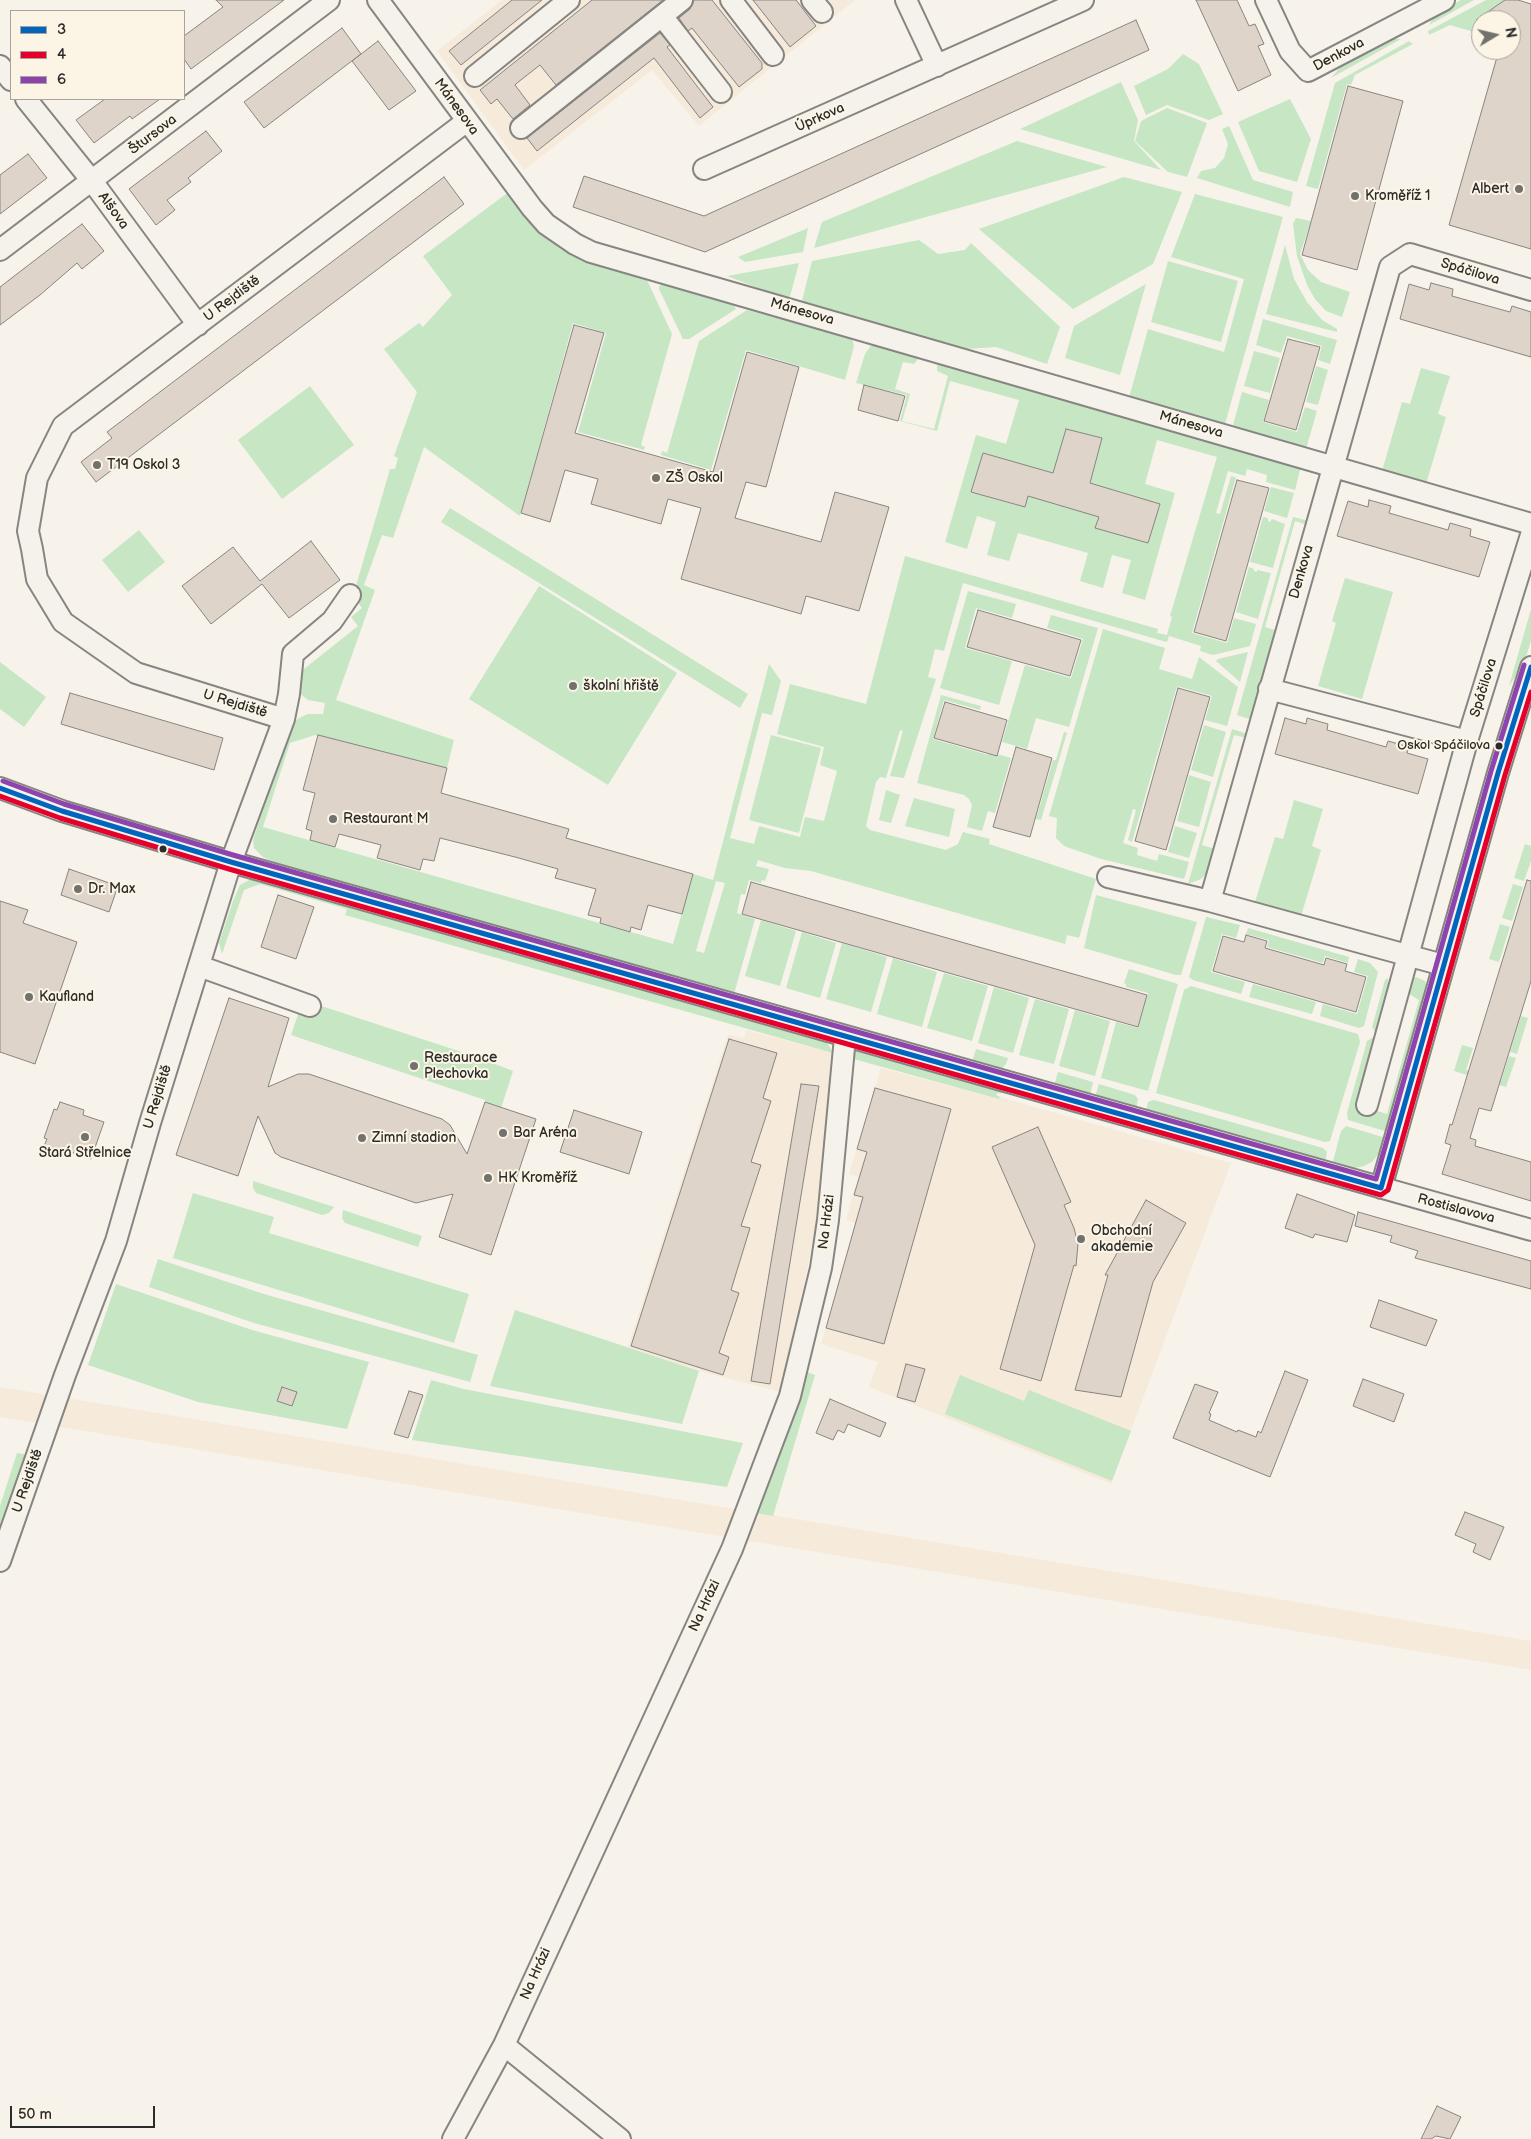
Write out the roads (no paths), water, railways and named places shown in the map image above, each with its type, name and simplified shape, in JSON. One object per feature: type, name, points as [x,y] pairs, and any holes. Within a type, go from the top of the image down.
[{"type":"street","name":"Štursova","points":[[0,250],[92,182],[329,0]]},
{"type":"street","name":"Mánesova","points":[[378,0],[546,224],[560,236],[591,252],[1333,465]]},
{"type":"street","points":[[475,76],[570,0]]},
{"type":"street","points":[[521,128],[682,0]]},
{"type":"street","points":[[731,0],[773,55]]},
{"type":"street","points":[[906,0],[937,66]]},
{"type":"street","name":"Úprkova","points":[[704,170],[1083,0]]},
{"type":"street","name":"Denkova","points":[[1266,0],[1290,52],[1308,71],[1444,0]]},
{"type":"street","points":[[662,16],[721,92]]},
{"type":"street","points":[[0,66],[10,79]]},
{"type":"street","name":"Alšova","points":[[27,100],[92,182],[198,325]]},
{"type":"street","name":"U Rejdiště","points":[[0,1561],[65,1375],[116,1241],[231,862],[284,718],[136,674],[63,622],[38,579],[28,531],[37,478],[63,426],[467,121]]},
{"type":"street","name":"Denkova","points":[[1210,901],[1268,689],[1390,267],[1410,254]]},
{"type":"street","name":"Spáčilova","points":[[1410,254],[1531,290]]},
{"type":"street","points":[[1333,465],[1531,524]]},
{"type":"street","name":"Spáčilova","points":[[1367,1105],[1467,741],[1531,535]]},
{"type":"street","points":[[284,718],[289,694],[293,654],[332,621],[350,594]]},
{"type":"street","points":[[1381,1188],[1498,773],[1531,667]]},
{"type":"street","points":[[1268,689],[1467,741]]},
{"type":"street","name":"Rostislavova","points":[[0,788],[62,811],[231,862],[1531,1230]]},
{"type":"street","points":[[1108,876],[1210,901],[1443,965]]},
{"type":"street","points":[[199,966],[310,1006]]},
{"type":"street","name":"Na Hrázi","points":[[452,2139],[504,2045],[732,1549],[790,1396],[821,1268],[828,1220],[845,1037]]},
{"type":"street","points":[[504,2045],[620,2139]]},
{"type":"place","name":"Albert","points":[[1519,189]]},
{"type":"place","name":"Kroměříž 1","points":[[1355,196]]},
{"type":"place","name":"T19 Oskol 3","points":[[97,465]]},
{"type":"place","name":"ZŠ Oskol","points":[[656,478]]},
{"type":"place","name":"školní hřiště","points":[[573,686]]},
{"type":"place","name":"Oskol Spáčilova","points":[[1499,746]]},
{"type":"place","name":"Restaurant M","points":[[333,819]]},
{"type":"place","name":"Dr. Max","points":[[78,889]]},
{"type":"place","name":"Kaufland","points":[[29,997]]},
{"type":"place","name":"Restaurace Plechovka","points":[[414,1066]]},
{"type":"place","name":"Bar Aréna","points":[[503,1133]]},
{"type":"place","name":"Stará Střelnice","points":[[85,1137]]},
{"type":"place","name":"Zimní stadion","points":[[362,1138]]},
{"type":"place","name":"HK Kroměříž","points":[[488,1178]]},
{"type":"place","name":"Obchodní akademie","points":[[1081,1239]]}]
